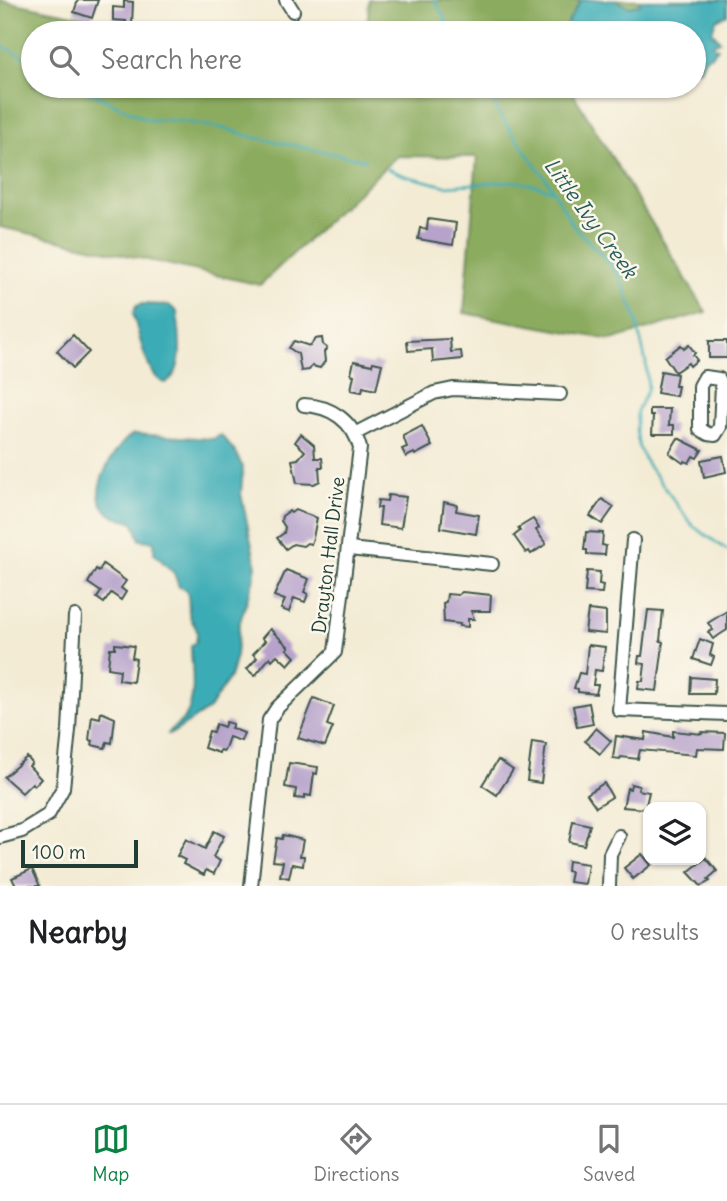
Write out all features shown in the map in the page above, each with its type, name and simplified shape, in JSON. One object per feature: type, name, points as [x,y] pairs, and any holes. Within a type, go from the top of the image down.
[{"type":"street","points":[[304,405],[317,405],[336,413],[356,433],[434,393],[453,389],[560,394]]},
{"type":"street","name":"Drayton Hall Drive","points":[[251,886],[269,720],[277,708],[335,652],[360,448],[356,433]]},
{"type":"street","points":[[633,540],[619,710],[727,715]]},
{"type":"street","points":[[349,549],[492,564]]},
{"type":"street","points":[[0,837],[22,831],[48,815],[63,788],[75,616]]},
{"type":"street","points":[[609,886],[610,854],[619,836]]},
{"type":"green space","points":[[0,0],[102,21],[21,21],[21,98],[576,98],[706,312],[611,340],[464,313],[477,157],[397,156],[260,285],[0,227]]},
{"type":"green space","points":[[369,0],[676,0],[651,21],[368,21]]},
{"type":"water","points":[[581,0],[613,0],[630,7],[641,4],[638,0],[727,0],[727,15],[716,20],[712,32],[720,41],[713,44],[718,48],[706,58],[706,21],[569,21]]},
{"type":"water","points":[[169,305],[177,312],[179,361],[172,378],[165,383],[158,379],[148,364],[141,343],[133,314],[136,306]]},
{"type":"water","points":[[134,434],[213,439],[221,435],[236,453],[243,468],[241,494],[256,565],[239,625],[231,675],[209,709],[171,734],[168,734],[185,717],[192,699],[191,645],[196,642],[197,631],[190,617],[187,592],[179,587],[174,573],[154,553],[154,541],[140,540],[134,524],[110,513],[102,505],[99,494],[110,460]]},
{"type":"building","points":[[78,0],[98,0],[92,18],[74,12]]},
{"type":"building","points":[[124,1],[133,2],[132,21],[113,20],[113,7],[124,8]]},
{"type":"building","points":[[428,219],[456,223],[453,245],[418,239],[420,228],[427,229]]},
{"type":"building","points":[[73,335],[89,352],[73,368],[57,351]]},
{"type":"building","points":[[322,338],[323,345],[327,348],[324,352],[325,361],[320,368],[312,366],[309,370],[301,371],[298,354],[289,348],[294,341],[310,346],[315,339]]},
{"type":"building","points":[[450,339],[451,352],[461,351],[462,359],[433,362],[432,349],[408,351],[407,341]]},
{"type":"building","points":[[709,341],[727,341],[727,358],[709,358]]},
{"type":"building","points":[[681,345],[684,349],[689,345],[697,360],[675,372],[665,357]]},
{"type":"building","points":[[354,361],[382,364],[376,390],[363,387],[362,392],[351,390]]},
{"type":"building","points":[[661,371],[677,374],[676,396],[657,393]]},
{"type":"building","points":[[650,409],[670,409],[669,425],[674,425],[674,434],[652,434],[653,416],[650,416]]},
{"type":"building","points":[[422,426],[432,446],[406,457],[402,449],[407,447],[403,436]]},
{"type":"building","points":[[301,434],[314,445],[315,458],[322,458],[323,467],[319,467],[320,481],[314,484],[297,483],[292,460],[298,459],[305,451],[295,442]]},
{"type":"building","points":[[678,438],[702,450],[697,458],[693,456],[689,463],[683,463],[669,453]]},
{"type":"building","points":[[723,456],[726,472],[704,477],[701,460]]},
{"type":"building","points":[[388,495],[406,497],[401,528],[379,525],[381,508],[377,508],[378,500],[387,501]]},
{"type":"building","points":[[602,499],[614,507],[602,524],[590,516]]},
{"type":"building","points":[[444,502],[457,505],[456,511],[479,515],[476,534],[441,528]]},
{"type":"building","points":[[295,510],[317,518],[313,538],[311,544],[293,544],[286,549],[277,538],[284,533],[282,516]]},
{"type":"building","points":[[533,519],[539,528],[536,530],[546,544],[531,554],[529,551],[526,553],[514,536],[520,531],[518,528]]},
{"type":"building","points":[[586,532],[603,533],[605,555],[587,554],[587,550],[584,550]]},
{"type":"building","points":[[103,564],[126,581],[121,588],[126,592],[121,600],[111,593],[104,603],[97,598],[101,592],[88,583],[96,569],[99,571]]},
{"type":"building","points":[[286,570],[309,579],[304,592],[308,594],[305,602],[294,598],[289,612],[281,609],[285,600],[274,596]]},
{"type":"building","points":[[587,571],[600,572],[599,584],[603,585],[602,593],[585,592]]},
{"type":"building","points":[[462,592],[491,595],[490,611],[471,611],[474,619],[468,619],[468,627],[444,622],[443,603],[446,602],[447,594],[458,595]]},
{"type":"building","points":[[588,610],[606,612],[606,634],[585,632]]},
{"type":"building","points":[[648,610],[663,611],[660,641],[663,642],[657,691],[638,689],[639,681],[643,681],[645,664],[638,663],[639,656],[642,656]]},
{"type":"building","points":[[727,611],[727,630],[713,639],[708,632],[713,630],[708,623]]},
{"type":"building","points":[[270,629],[289,647],[287,649],[295,657],[288,665],[277,655],[272,660],[270,657],[255,676],[247,669],[257,658],[253,654],[265,641],[262,638]]},
{"type":"building","points":[[700,639],[713,644],[710,655],[714,657],[711,665],[693,659]]},
{"type":"building","points":[[115,644],[134,646],[132,658],[136,659],[133,682],[119,680],[120,670],[108,668],[110,648],[115,648]]},
{"type":"building","points":[[588,645],[605,647],[602,671],[595,670],[593,685],[598,685],[596,694],[578,692],[578,689],[574,688],[579,673],[585,674]]},
{"type":"building","points":[[691,677],[715,679],[714,694],[690,694]]},
{"type":"building","points":[[314,698],[334,706],[327,725],[333,727],[325,746],[298,738]]},
{"type":"building","points":[[589,703],[593,724],[577,727],[573,706]]},
{"type":"building","points":[[101,712],[115,718],[112,743],[107,742],[105,748],[92,745],[93,741],[89,740],[92,716],[100,718]]},
{"type":"building","points":[[226,722],[233,724],[231,728],[244,733],[241,741],[229,737],[224,751],[220,750],[219,753],[204,748],[209,731],[213,732],[216,724],[224,727]]},
{"type":"building","points":[[596,728],[611,741],[600,754],[585,741]]},
{"type":"building","points":[[673,731],[725,733],[724,749],[697,748],[696,755],[640,750],[638,759],[613,758],[616,736],[645,740],[646,732],[673,737]]},
{"type":"building","points":[[532,742],[546,744],[541,783],[527,781]]},
{"type":"building","points":[[27,757],[32,763],[29,766],[41,779],[34,786],[32,783],[22,793],[4,777]]},
{"type":"building","points":[[498,760],[513,770],[497,795],[482,785]]},
{"type":"building","points":[[289,763],[318,767],[317,774],[314,773],[311,796],[305,795],[305,799],[295,798],[296,789],[285,787]]},
{"type":"building","points":[[604,783],[612,797],[596,807],[587,794]]},
{"type":"building","points":[[631,784],[639,786],[638,790],[649,792],[647,802],[643,802],[643,809],[623,807],[627,788],[630,789]]},
{"type":"building","points":[[573,821],[590,825],[584,845],[569,842]]},
{"type":"building","points":[[214,831],[224,836],[213,857],[220,861],[214,874],[206,870],[204,875],[183,864],[185,860],[177,856],[186,839],[205,849]]},
{"type":"building","points":[[283,835],[303,840],[300,856],[304,856],[303,866],[292,864],[289,878],[280,876],[283,862],[273,861],[277,838],[282,839]]},
{"type":"building","points":[[642,854],[643,865],[651,865],[633,879],[624,868]]},
{"type":"building","points":[[706,858],[717,871],[708,879],[710,881],[701,886],[688,872],[697,865],[706,865]]},
{"type":"building","points":[[568,861],[588,864],[585,884],[569,882],[571,872],[567,871]]},
{"type":"building","points":[[32,869],[40,886],[16,886],[12,878]]},
{"type":"waterway","name":"Little Ivy Creek","points":[[435,0],[446,21]]},
{"type":"waterway","points":[[0,45],[21,55]]},
{"type":"waterway","points":[[101,98],[148,120],[172,120],[228,129],[248,136],[365,160]]},
{"type":"waterway","name":"Little Ivy Creek","points":[[492,98],[500,116],[548,182],[574,227],[604,257],[619,277],[635,314],[646,363],[648,388],[637,411],[636,430],[639,448],[647,464],[693,526],[727,550]]},
{"type":"waterway","points":[[388,169],[446,186],[512,181],[552,191]]}]
